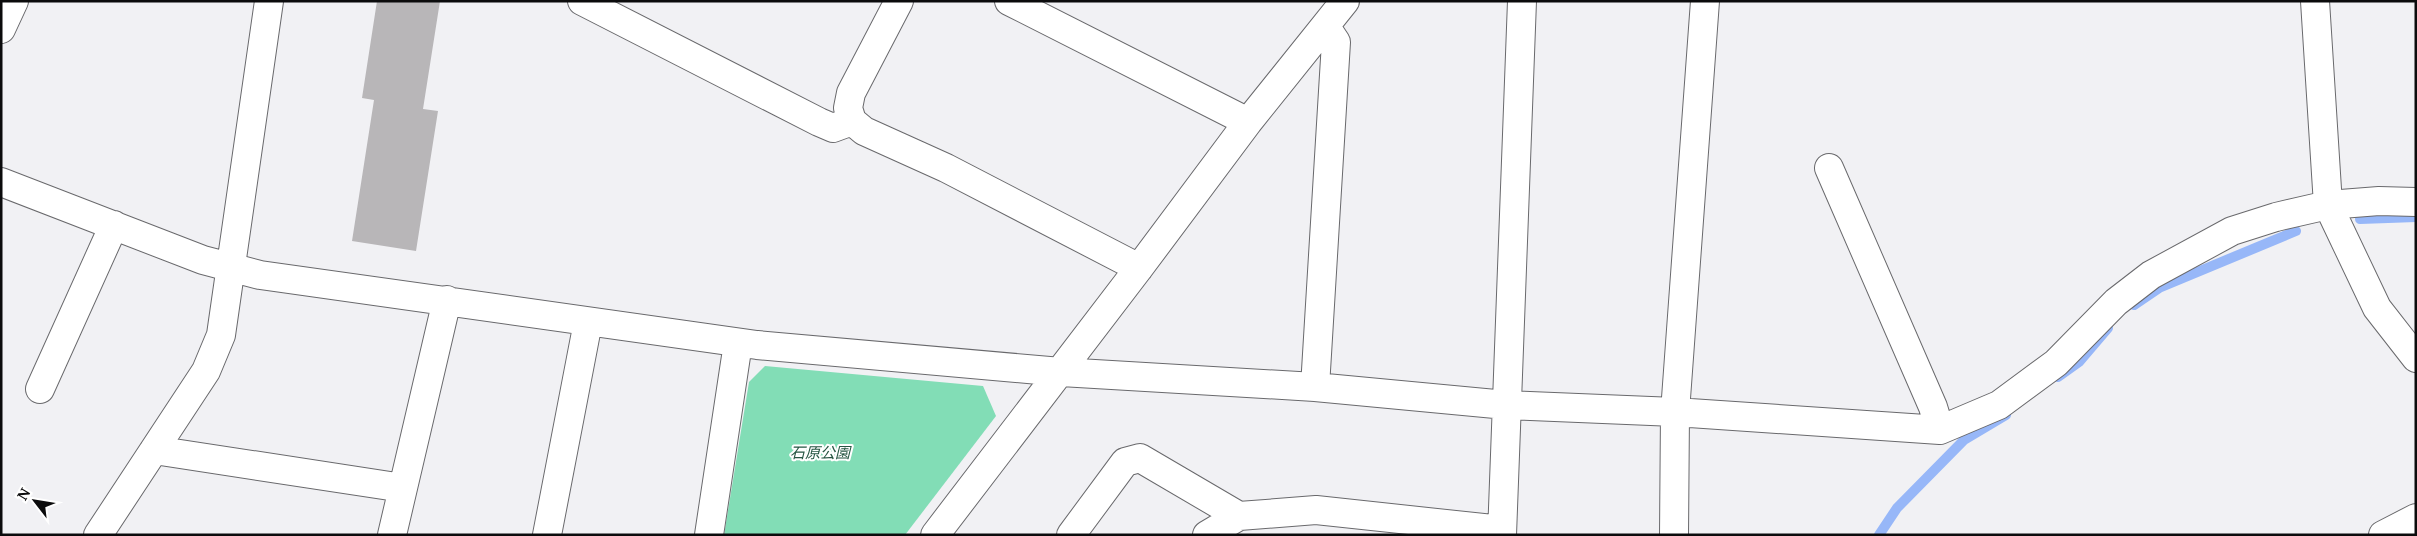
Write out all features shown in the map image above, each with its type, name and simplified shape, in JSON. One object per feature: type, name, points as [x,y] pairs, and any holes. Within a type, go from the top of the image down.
[{"type":"street","points":[[1,29],[14,1]]},
{"type":"street","points":[[98,535],[206,371],[221,335],[269,1]]},
{"type":"street","points":[[582,1],[819,122],[833,128],[852,121]]},
{"type":"street","points":[[899,1],[851,93],[848,108],[852,121],[864,131],[954,172],[1140,268]]},
{"type":"street","points":[[1009,1],[1248,122]]},
{"type":"street","points":[[935,535],[1140,268],[1248,122],[1345,1]]},
{"type":"street","points":[[1207,535],[1239,516],[1316,510],[1392,526],[1502,532],[1522,1]]},
{"type":"street","points":[[1674,535],[1675,412],[1705,1]]},
{"type":"street","points":[[2315,1],[2328,205],[2377,308],[2416,358]]},
{"type":"street","points":[[1315,387],[1336,42],[1326,27]]},
{"type":"street","points":[[1829,168],[1933,407],[1940,430]]},
{"type":"street","points":[[1,182],[204,260],[260,275],[447,300],[738,343],[1061,372],[1315,387],[1506,405],[1675,412],[1940,430],[1999,405],[2049,369],[2116,302],[2151,275],[2232,232],[2276,217],[2328,205],[2379,201],[2416,202]]},
{"type":"street","points":[[40,389],[114,225]]},
{"type":"street","points":[[392,535],[447,300]]},
{"type":"street","points":[[547,535],[588,322]]},
{"type":"street","points":[[710,535],[738,343]]},
{"type":"street","points":[[154,450],[403,488]]},
{"type":"street","points":[[1071,535],[1125,462],[1140,458],[1239,516]]},
{"type":"street","points":[[2383,535],[2416,518]]},
{"type":"green space","name":"石原公園","points":[[765,366],[983,386],[996,416],[905,535],[724,535],[749,382]]},
{"type":"building","points":[[377,1],[440,1],[423,109],[438,111],[416,251],[352,241],[374,100],[362,98]]},
{"type":"waterway","points":[[2360,219],[2416,217]]},
{"type":"waterway","points":[[2134,305],[2159,288],[2296,231]]},
{"type":"waterway","points":[[2058,377],[2079,362],[2108,328]]},
{"type":"waterway","points":[[1879,535],[1897,508],[1964,440],[2006,415]]}]
